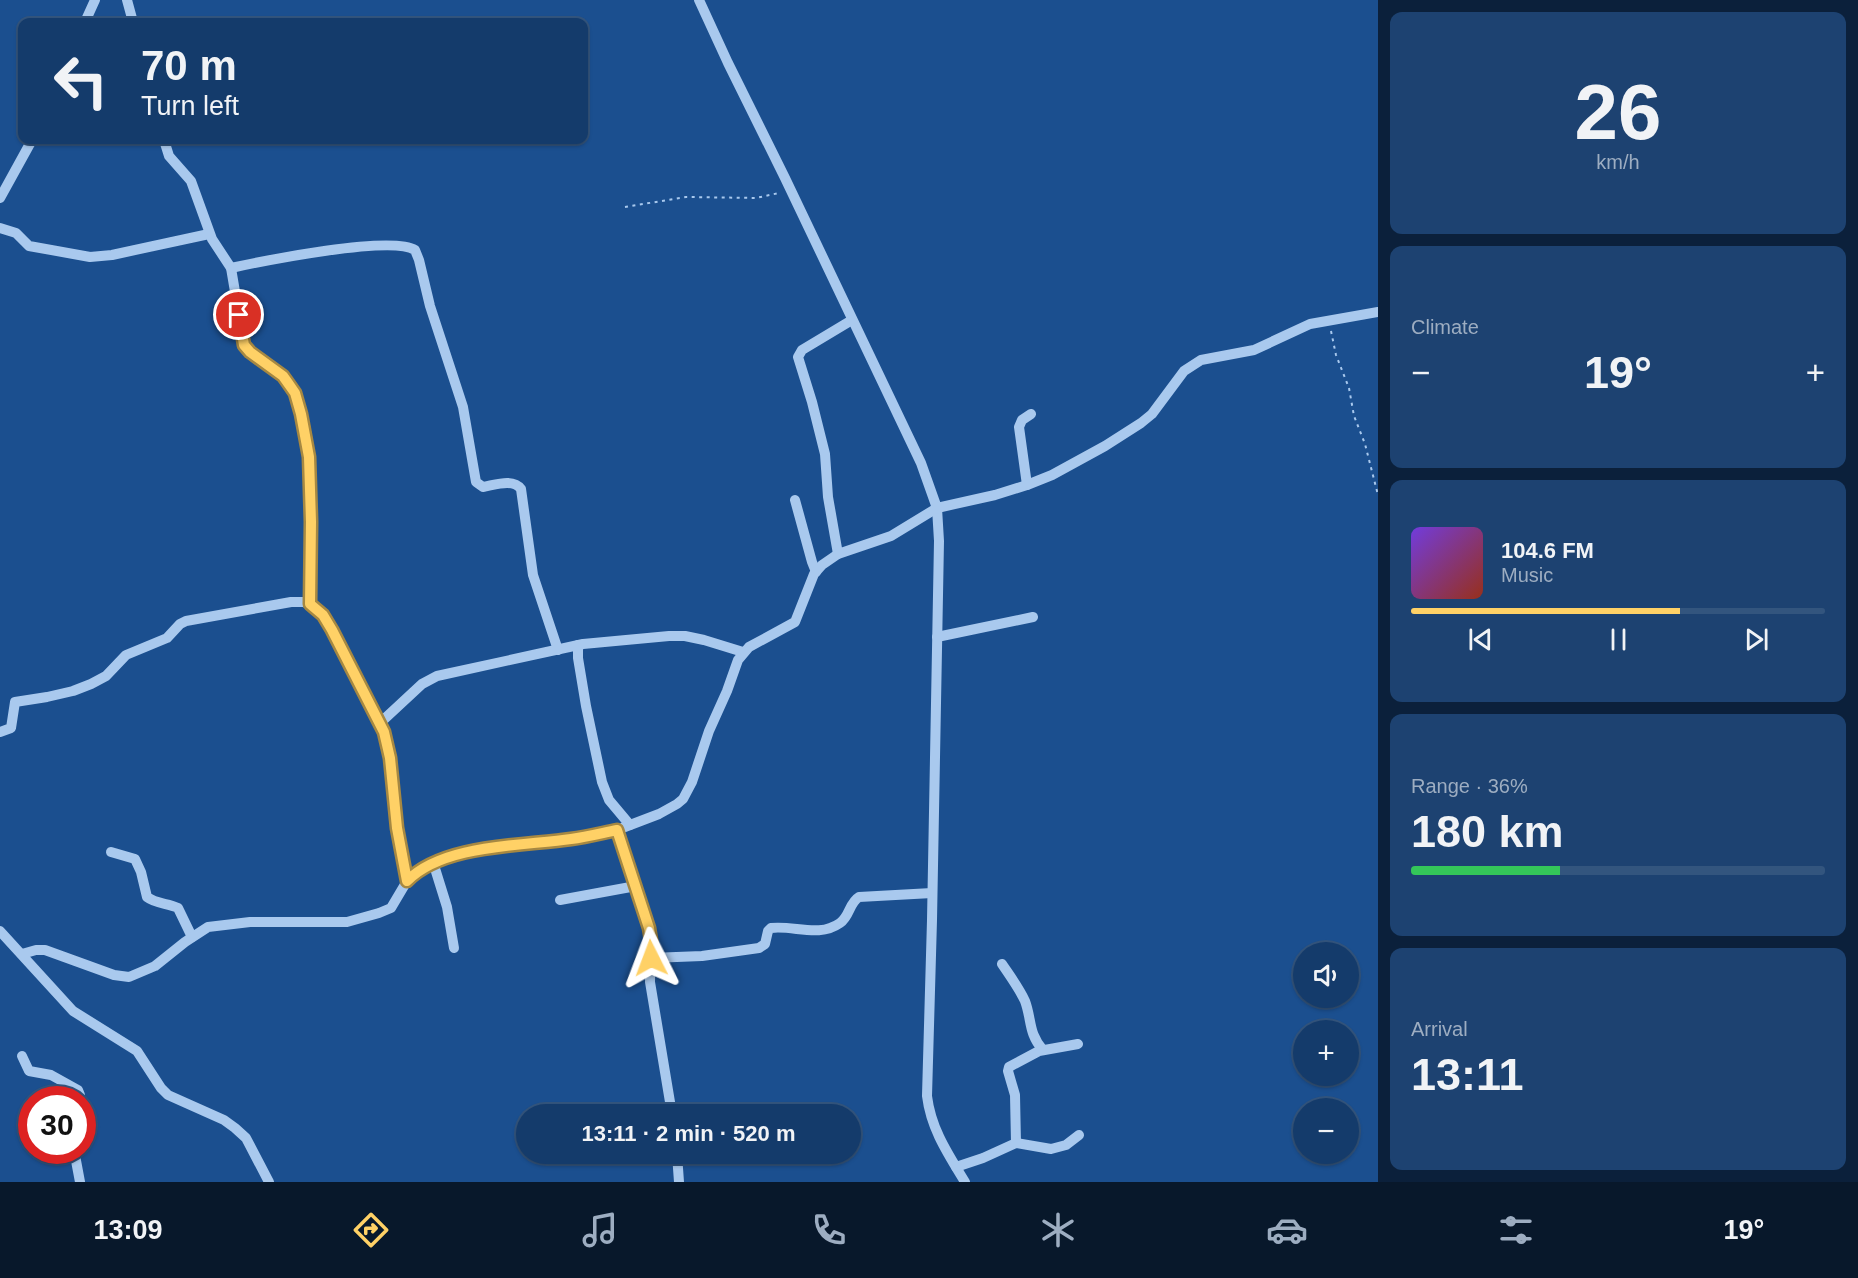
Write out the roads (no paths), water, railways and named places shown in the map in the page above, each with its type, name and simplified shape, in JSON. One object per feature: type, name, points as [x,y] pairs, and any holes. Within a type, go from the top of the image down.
[{"type":"street","points":[[87,18],[95,0]]},
{"type":"street","points":[[127,0],[132,18]]},
{"type":"street","points":[[699,0],[927,477],[937,507],[939,524],[927,1096],[930,1115],[943,1147],[965,1182]]},
{"type":"street","points":[[0,198],[30,144]]},
{"type":"street","points":[[166,144],[170,156],[188,176],[194,187],[209,234],[231,268],[244,345],[283,376],[295,393],[309,457],[310,604]]},
{"type":"street","points":[[0,228],[16,233],[29,246],[90,257],[112,255],[209,234]]},
{"type":"street","points":[[231,268],[291,256],[358,248],[406,246],[415,250],[430,306],[461,398],[476,483],[483,487],[513,482],[519,484],[533,574],[558,650]]},
{"type":"street","points":[[22,954],[45,950],[114,975],[129,977],[154,966],[204,929],[217,925],[250,922],[358,920],[391,908],[407,881],[416,872],[433,862],[486,849],[570,840],[617,830],[665,812],[683,799],[692,782],[709,731],[743,652],[795,622],[809,583],[822,565],[838,554],[891,536],[937,507],[995,495],[1027,485],[1106,446],[1152,414],[1180,375],[1193,364],[1210,357],[1254,350],[1297,329],[1330,320],[1378,312]]},
{"type":"street","points":[[838,554],[831,515],[825,454],[798,357],[802,350],[852,320]]},
{"type":"street","points":[[1027,485],[1019,426],[1022,420],[1031,414]]},
{"type":"street","points":[[795,500],[816,572]]},
{"type":"street","points":[[0,732],[11,728],[15,702],[73,691],[91,684],[105,676],[126,655],[167,638],[186,621],[291,602],[310,604],[323,615],[332,630],[350,669],[380,723],[390,758],[396,818],[407,881]]},
{"type":"street","points":[[937,637],[1033,617]]},
{"type":"street","points":[[380,723],[422,684],[437,676],[578,645],[677,636],[704,640],[743,652]]},
{"type":"street","points":[[578,645],[578,658],[602,782],[609,800],[630,825]]},
{"type":"street","points":[[617,830],[651,937],[650,982],[670,1104]]},
{"type":"street","points":[[111,852],[135,859],[141,872],[147,897],[152,901],[178,908],[192,937]]},
{"type":"street","points":[[433,862],[447,907],[454,948]]},
{"type":"street","points":[[560,900],[636,886]]},
{"type":"street","points":[[651,958],[702,956],[759,948],[764,945],[771,928],[818,930],[833,927],[845,919],[853,902],[859,897],[932,893]]},
{"type":"street","points":[[0,931],[73,1011],[137,1051],[168,1095],[224,1120],[246,1138],[269,1182]]},
{"type":"street","points":[[1002,964],[1026,1003],[1032,1033],[1043,1050]]},
{"type":"street","points":[[1016,1143],[1015,1095],[1008,1069],[1010,1065],[1043,1050],[1078,1044]]},
{"type":"street","points":[[22,1056],[28,1071],[51,1076],[70,1086]]},
{"type":"street","points":[[956,1167],[1016,1143],[1051,1149],[1066,1145],[1079,1135]]},
{"type":"street","points":[[77,1164],[80,1182]]},
{"type":"street","points":[[677,1164],[679,1182]]}]
